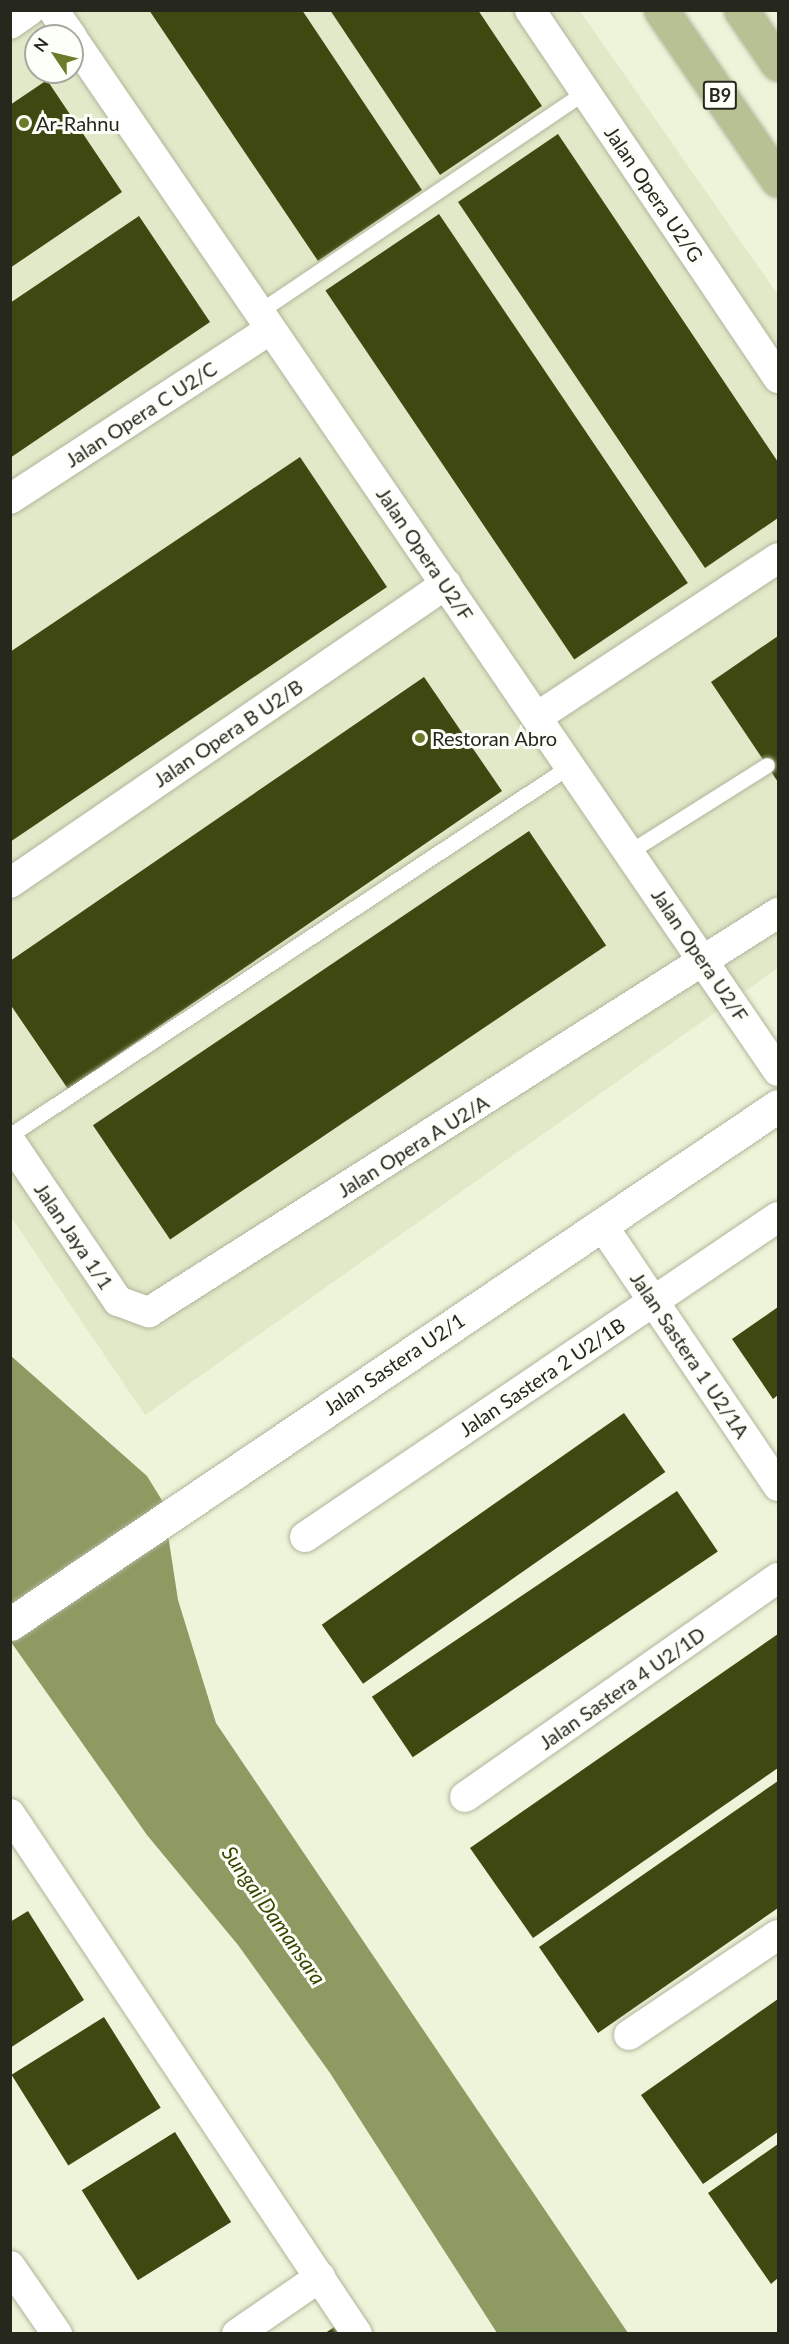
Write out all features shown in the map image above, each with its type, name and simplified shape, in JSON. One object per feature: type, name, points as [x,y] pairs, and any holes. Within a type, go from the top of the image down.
[{"type":"main road","name":"B9","points":[[661,10],[778,180]]},
{"type":"main road","points":[[741,10],[778,63]]},
{"type":"street","points":[[10,24],[30,10]]},
{"type":"street","name":"Jalan Opera U2/F","points":[[53,10],[62,24]]},
{"type":"street","name":"Jalan Opera U2/G","points":[[530,10],[778,378]]},
{"type":"street","name":"Jalan Opera U2/F","points":[[84,56],[778,1071]]},
{"type":"street","name":"Jalan Opera C U2/C","points":[[10,499],[265,320]]},
{"type":"street","points":[[537,717],[778,558]]},
{"type":"street","name":"Jalan Opera B U2/B","points":[[10,882],[446,584]]},
{"type":"street","points":[[705,963],[778,913]]},
{"type":"street","name":"Jalan Opera A U2/A","points":[[118,1301],[149,1312],[705,963]]},
{"type":"street","name":"Jalan Sastera U2/1","points":[[10,1624],[778,1106]]},
{"type":"street","name":"Jalan Jaya 1/1","points":[[10,1141],[118,1301]]},
{"type":"street","name":"Jalan Sastera 2 U2/1B","points":[[305,1537],[778,1217]]},
{"type":"street","name":"Jalan Sastera 1 U2/1A","points":[[602,1225],[778,1485]]},
{"type":"street","name":"Jalan Sastera 4 U2/1D","points":[[465,1797],[778,1578]]},
{"type":"street","points":[[10,1814],[357,2334]]},
{"type":"street","points":[[629,2035],[778,1935]]},
{"type":"street","points":[[10,2266],[57,2334]]},
{"type":"street","points":[[237,2334],[320,2277]]},
{"type":"lane","points":[[265,320],[585,92]]},
{"type":"lane","points":[[629,852],[767,765]]},
{"type":"lane","points":[[10,1135],[570,766]]},
{"type":"shaded area","points":[[10,11],[580,11],[778,295],[778,968],[145,1415],[11,1217]]},
{"type":"water","name":"Sungai Damansara","points":[[10,1355],[147,1476],[163,1502],[178,1600],[216,1723],[628,2333],[497,2333],[330,2073],[238,1945],[147,1835],[11,1642]]},
{"type":"building","points":[[149,10],[302,10],[422,190],[318,261]]},
{"type":"building","points":[[330,10],[478,10],[542,106],[440,175]]},
{"type":"building","points":[[41,84],[50,84],[122,192],[10,268],[10,105]]},
{"type":"building","points":[[558,134],[778,462],[778,518],[705,568],[458,202]]},
{"type":"building","points":[[439,214],[688,583],[574,660],[325,291]]},
{"type":"building","points":[[139,216],[210,322],[10,458],[10,303]]},
{"type":"building","points":[[300,457],[387,587],[10,842],[10,652]]},
{"type":"building","points":[[778,636],[778,782],[711,682]]},
{"type":"building","points":[[424,677],[502,791],[68,1089],[10,1004],[10,961]]},
{"type":"building","points":[[529,831],[606,945],[170,1240],[93,1125]]},
{"type":"building","points":[[778,1307],[778,1395],[773,1399],[732,1339]]},
{"type":"building","points":[[624,1413],[665,1472],[363,1684],[322,1625]]},
{"type":"building","points":[[677,1491],[718,1552],[413,1757],[372,1697]]},
{"type":"building","points":[[778,1634],[778,1768],[533,1938],[470,1848]]},
{"type":"building","points":[[778,1781],[778,1908],[598,2033],[539,1947]]},
{"type":"building","points":[[28,1911],[84,2000],[10,2048],[10,1922]]},
{"type":"building","points":[[778,1999],[778,2132],[703,2184],[641,2095]]},
{"type":"building","points":[[104,2017],[161,2108],[68,2166],[12,2075]]},
{"type":"building","points":[[175,2132],[231,2222],[138,2280],[82,2190]]},
{"type":"building","points":[[778,2144],[778,2278],[771,2284],[708,2193]]},
{"type":"building","points":[[337,2325],[342,2334],[324,2334]]},
{"type":"place","name":"Ar-Rahnu","points":[[24,123]]},
{"type":"place","name":"Restoran Abro","points":[[420,738]]}]
